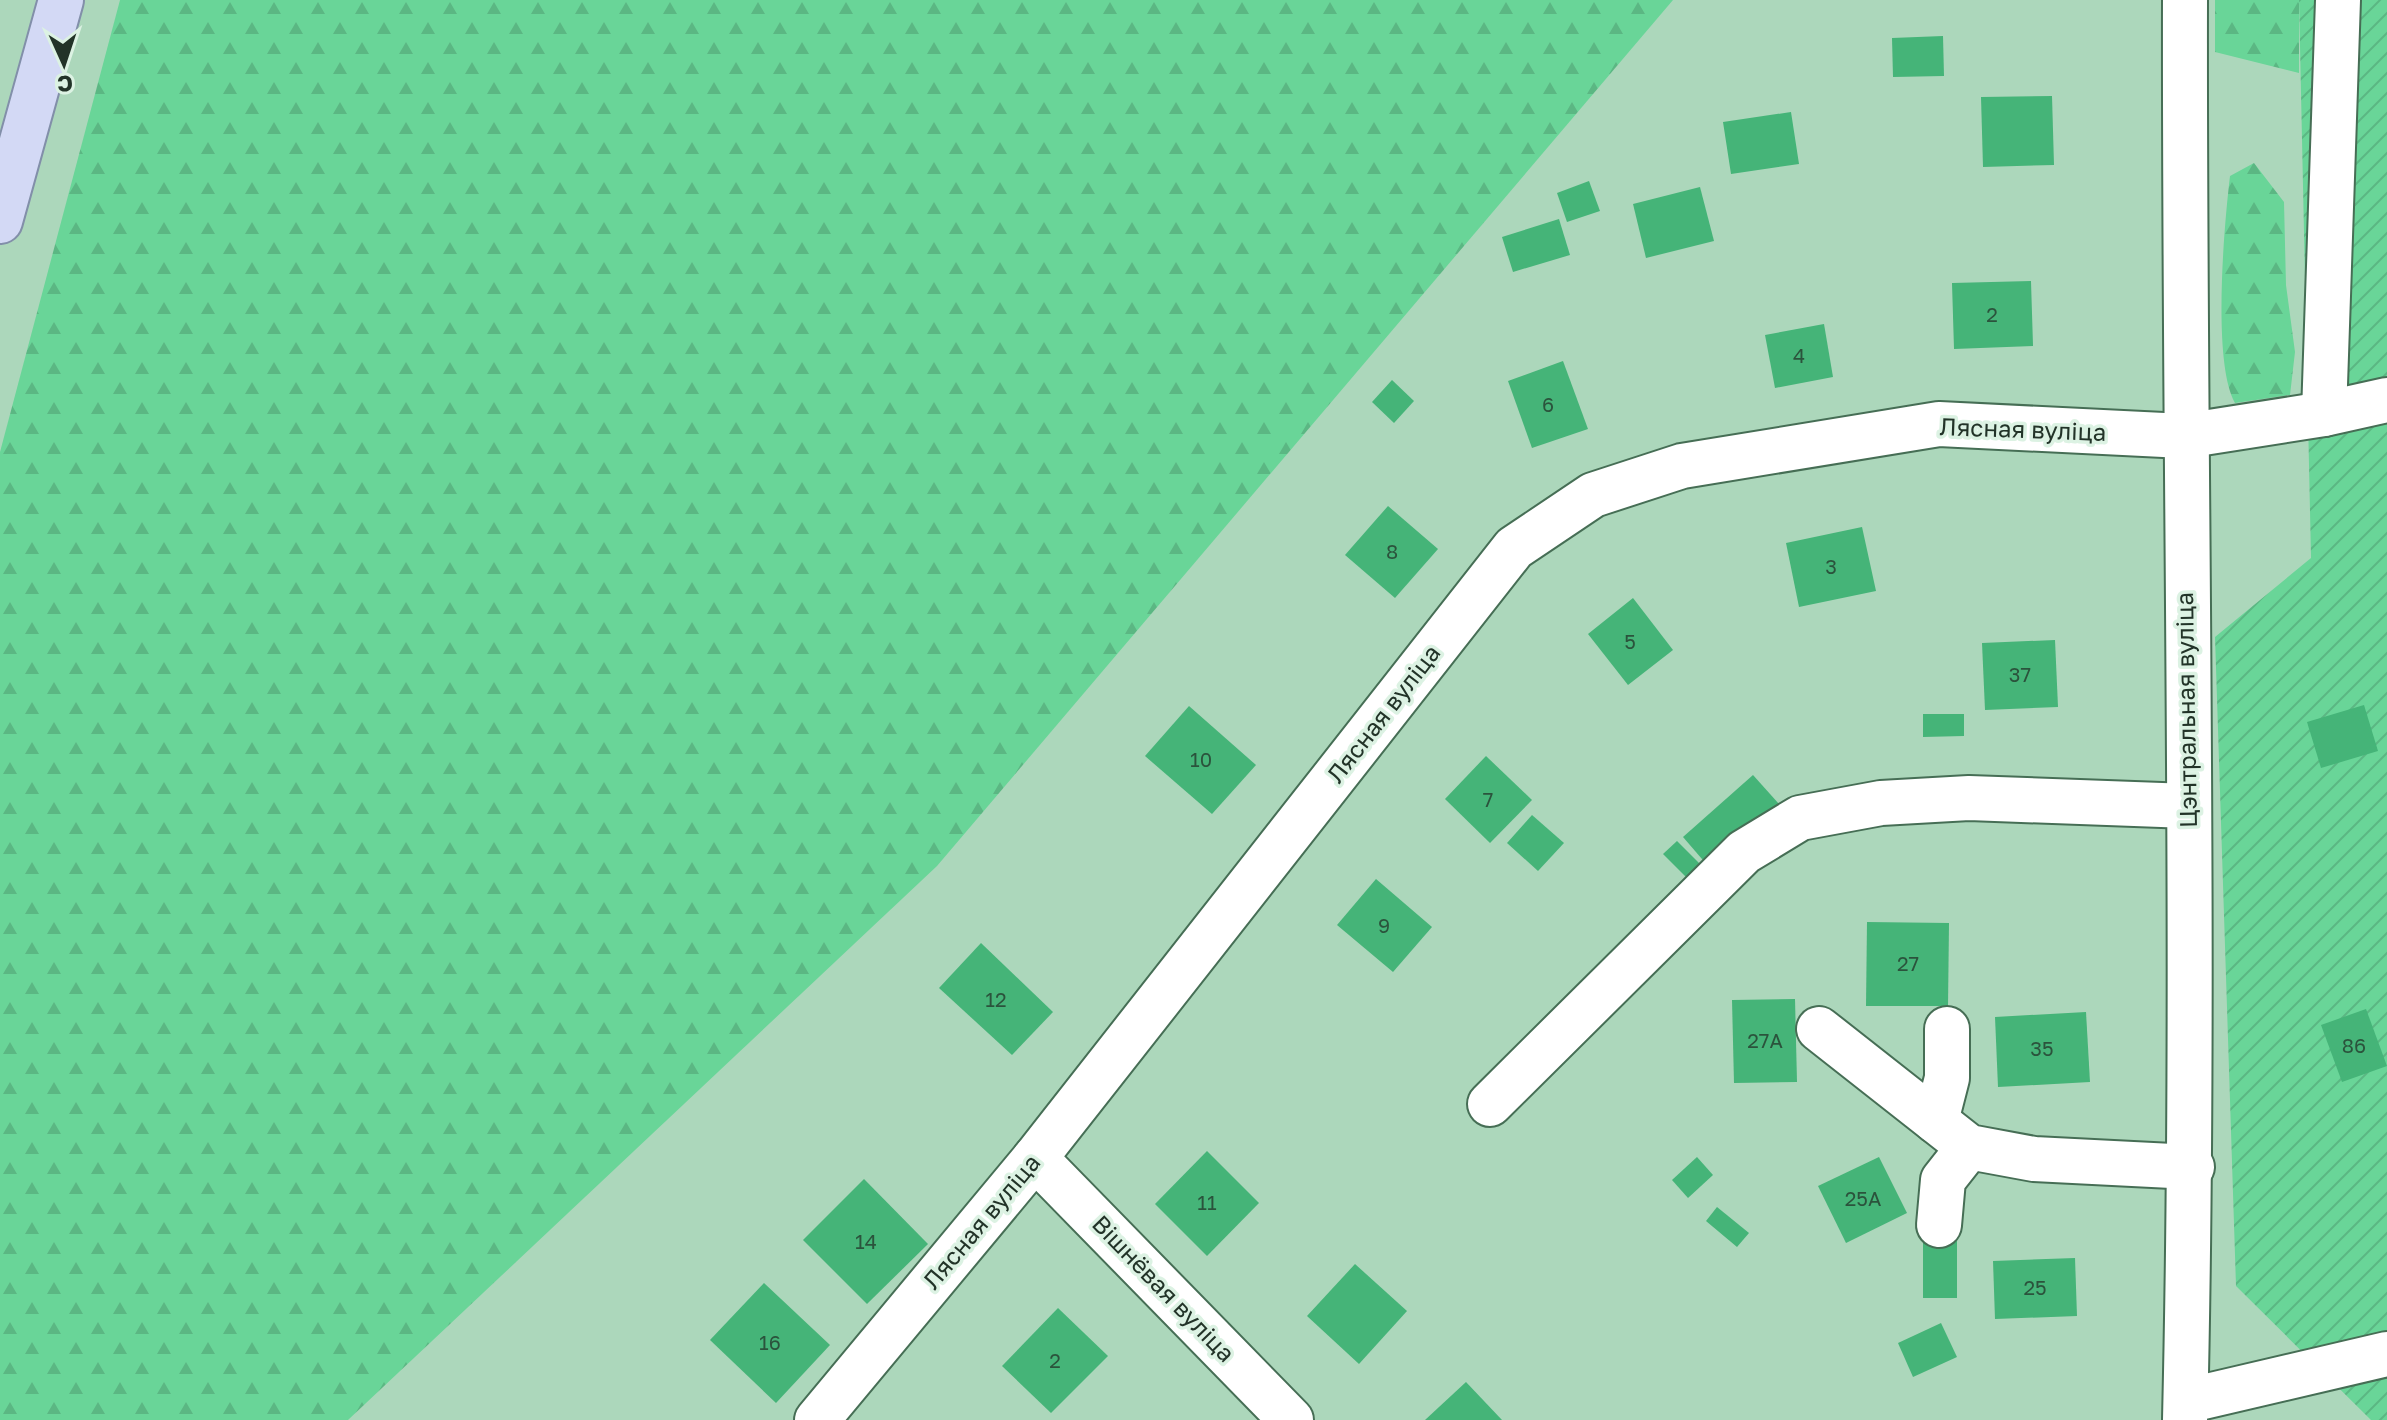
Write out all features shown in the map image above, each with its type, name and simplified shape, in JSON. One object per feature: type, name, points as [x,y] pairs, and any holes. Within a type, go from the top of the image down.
[{"type":"main road","points":[[0,221],[61,0]]},
{"type":"street","name":"Цэнтральная вуліца","points":[[2185,0],[2184,436],[2192,1167],[2186,1410]]},
{"type":"street","points":[[2324,414],[2338,0]]},
{"type":"street","name":"Лясная вуліца","points":[[817,1420],[1035,1158],[1514,548],[1593,495],[1682,466],[1939,424],[2184,436],[2324,414],[2387,400]]},
{"type":"street","points":[[1490,1104],[1744,852],[1800,818],[1881,803],[1969,798],[2189,806]]},
{"type":"street","points":[[1819,1029],[1953,1134],[2034,1159],[2192,1167]]},
{"type":"street","points":[[1939,1225],[1943,1180],[1953,1134],[1944,1101],[1947,1029]]},
{"type":"street","name":"Вішнёвая вуліца","points":[[1035,1158],[1291,1420]]},
{"type":"street","points":[[2186,1410],[2387,1354]]},
{"type":"green space","points":[[120,0],[1673,0],[937,866],[348,1420],[0,1420],[0,452]]},
{"type":"green space","points":[[2215,0],[2299,0],[2299,73],[2215,52]]},
{"type":"green space","points":[[2299,0],[2387,0],[2387,1420],[2371,1420],[2236,1286],[2215,637],[2311,558]]},
{"type":"green space","points":[[2254,163],[2284,202],[2286,285],[2295,352],[2290,395],[2235,403],[2228,384],[2222,326],[2225,227],[2230,176]]},
{"type":"building","points":[[1943,36],[1944,76],[1893,77],[1892,38]]},
{"type":"building","points":[[2052,96],[2054,165],[1983,167],[1981,97]]},
{"type":"building","points":[[1791,112],[1799,164],[1731,174],[1723,122]]},
{"type":"building","points":[[1589,181],[1600,211],[1567,222],[1557,193]]},
{"type":"building","points":[[1700,187],[1714,241],[1646,258],[1633,204]]},
{"type":"building","points":[[1559,219],[1570,255],[1513,272],[1502,237]]},
{"type":"building","points":[[2031,281],[2033,346],[1954,349],[1952,283]]},
{"type":"building","points":[[1824,324],[1833,377],[1775,388],[1765,335]]},
{"type":"building","points":[[1563,361],[1588,429],[1532,448],[1508,381]]},
{"type":"building","points":[[1392,380],[1414,401],[1394,423],[1372,402]]},
{"type":"building","points":[[1388,506],[1438,549],[1395,598],[1345,555]]},
{"type":"building","points":[[1862,527],[1876,591],[1799,607],[1786,543]]},
{"type":"building","points":[[1633,598],[1673,650],[1628,685],[1588,634]]},
{"type":"building","points":[[2055,640],[2058,707],[1985,710],[1982,643]]},
{"type":"building","points":[[2364,705],[2378,751],[2321,768],[2307,722]]},
{"type":"building","points":[[1189,706],[1256,765],[1212,814],[1145,756]]},
{"type":"building","points":[[1923,714],[1964,714],[1964,736],[1923,737]]},
{"type":"building","points":[[1486,756],[1532,800],[1490,843],[1445,799]]},
{"type":"building","points":[[1753,775],[1779,804],[1708,866],[1683,837]]},
{"type":"building","points":[[1532,815],[1564,843],[1538,871],[1507,843]]},
{"type":"building","points":[[1677,841],[1703,867],[1689,880],[1663,854]]},
{"type":"building","points":[[1376,879],[1432,927],[1393,972],[1337,925]]},
{"type":"building","points":[[1867,922],[1949,923],[1948,1006],[1866,1006]]},
{"type":"building","points":[[981,943],[1053,1012],[1012,1055],[939,988]]},
{"type":"building","points":[[1795,999],[1797,1082],[1734,1083],[1732,1000]]},
{"type":"building","points":[[2366,1009],[2387,1066],[2342,1082],[2321,1025]]},
{"type":"building","points":[[2086,1012],[2090,1082],[1998,1087],[1995,1017]]},
{"type":"building","points":[[1207,1151],[1259,1203],[1207,1256],[1155,1204]]},
{"type":"building","points":[[1697,1157],[1713,1175],[1688,1198],[1672,1180]]},
{"type":"building","points":[[1879,1157],[1907,1213],[1846,1243],[1818,1186]]},
{"type":"building","points":[[864,1179],[928,1244],[867,1304],[803,1240]]},
{"type":"building","points":[[1717,1207],[1749,1233],[1737,1247],[1706,1221]]},
{"type":"building","points":[[1923,1233],[1957,1233],[1957,1298],[1923,1298]]},
{"type":"building","points":[[2075,1258],[2077,1316],[1995,1319],[1993,1261]]},
{"type":"building","points":[[1355,1264],[1407,1311],[1359,1364],[1307,1316]]},
{"type":"building","points":[[764,1283],[830,1345],[776,1403],[710,1340]]},
{"type":"building","points":[[1058,1308],[1108,1356],[1051,1413],[1002,1366]]},
{"type":"building","points":[[1941,1323],[1957,1357],[1913,1377],[1898,1343]]},
{"type":"building","points":[[1466,1382],[1502,1420],[1425,1420]]}]
